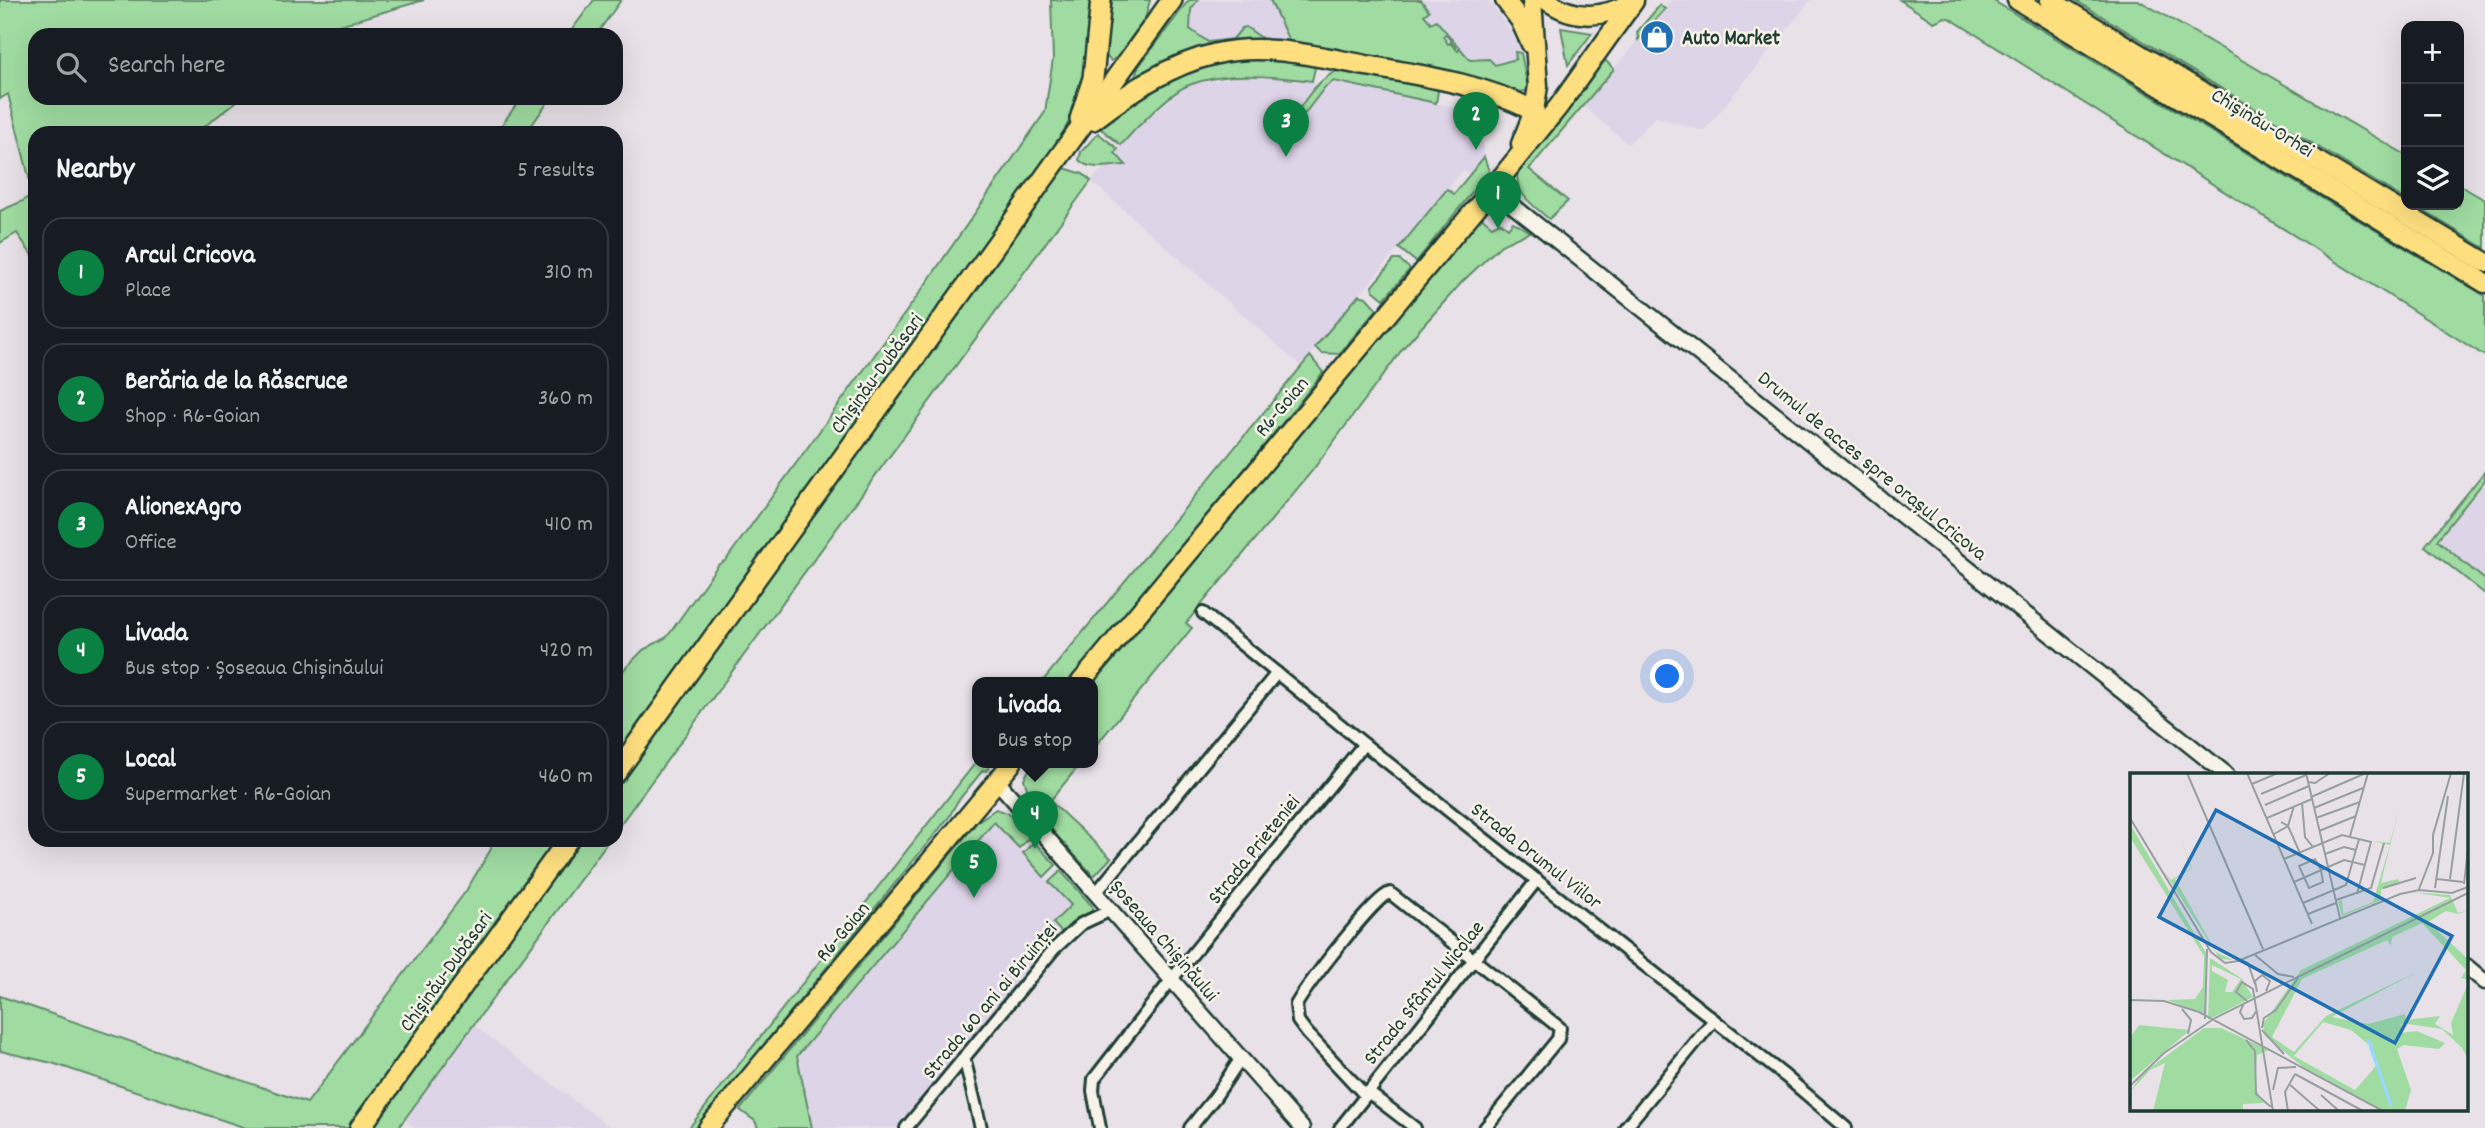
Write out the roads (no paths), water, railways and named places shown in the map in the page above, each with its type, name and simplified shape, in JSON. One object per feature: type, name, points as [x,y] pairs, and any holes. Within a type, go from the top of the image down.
[{"type":"highway","points":[[1074,137],[1093,78],[1101,0]]},
{"type":"highway","name":"Chișinău-Dubăsari","points":[[623,763],[1172,0]]},
{"type":"highway","points":[[1074,137],[1125,96],[1155,77],[1194,60],[1240,51],[1265,50],[1312,55],[1432,77],[1498,94],[1534,111]]},
{"type":"highway","name":"Chișinău-Dubăsari","points":[[360,1128],[563,847]]},
{"type":"main road","points":[[1505,0],[1520,20],[1534,50]]},
{"type":"main road","name":"R6-Goian","points":[[1516,157],[1534,111],[1538,76],[1532,0]]},
{"type":"main road","points":[[1546,0],[1567,12],[1591,16],[1612,12],[1635,1]]},
{"type":"main road","name":"Chișinău-Orhei","points":[[2017,0],[2485,283]]},
{"type":"main road","name":"Chișinău-Orhei","points":[[2050,0],[2485,262]]},
{"type":"main road","name":"R6-Goian","points":[[1085,677],[1492,189],[1559,106],[1635,1]]},
{"type":"main road","name":"R6-Goian","points":[[708,1128],[1008,768]]},
{"type":"street","name":"Drumul de acces spre orașul Cricova","points":[[1492,189],[2223,773]]},
{"type":"street","name":"Strada Drumul Viilor","points":[[1203,613],[1846,1128]]},
{"type":"street","points":[[1096,893],[1277,673]]},
{"type":"street","name":"Strada Prieteniei","points":[[1100,1128],[1093,1091],[1094,1079],[1364,744]]},
{"type":"street","name":"Șoseaua Chișinăului","points":[[997,780],[1302,1128]]},
{"type":"street","name":"Strada Sfântul Nicolae","points":[[1340,1128],[1536,880]]},
{"type":"street","points":[[1415,1128],[1366,1093],[1307,1033],[1298,1021],[1296,1010],[1300,998],[1363,917],[1384,894],[1390,893],[1555,1022],[1561,1034],[1485,1128]]},
{"type":"street","name":"Strada 60 ani ai Biruinței","points":[[906,1128],[1071,932],[1111,910]]},
{"type":"street","points":[[2468,968],[2485,982]]},
{"type":"street","points":[[1625,1128],[1714,1020]]},
{"type":"street","points":[[964,1057],[981,1128]]},
{"type":"street","points":[[1190,1128],[1241,1058]]},
{"type":"place","name":"Auto Market","points":[[1657,37]]},
{"type":"place","name":"Berăria de la Răscruce","points":[[1476,150]]},
{"type":"place","name":"AlionexAgro","points":[[1286,157]]},
{"type":"place","name":"Arcul Cricova","points":[[1498,229]]},
{"type":"place","name":"Livada","points":[[1035,849]]},
{"type":"place","name":"Local","points":[[974,898]]}]
